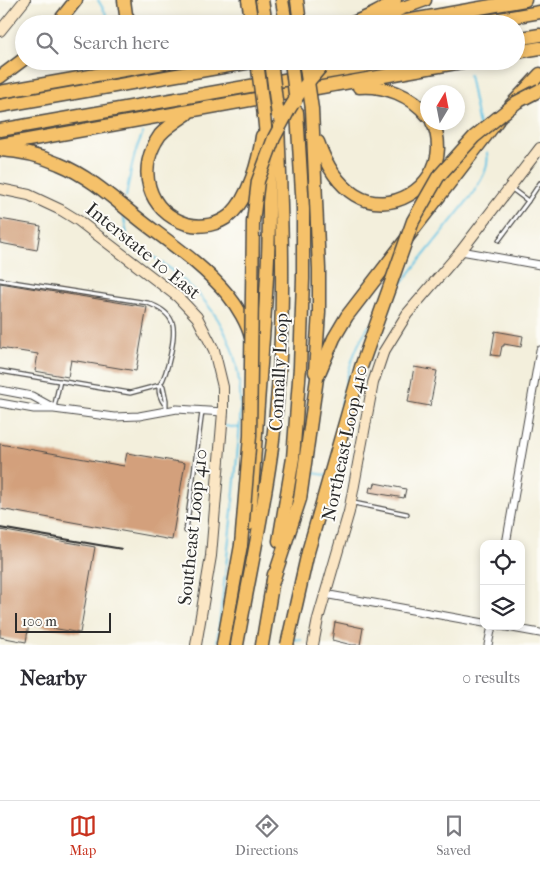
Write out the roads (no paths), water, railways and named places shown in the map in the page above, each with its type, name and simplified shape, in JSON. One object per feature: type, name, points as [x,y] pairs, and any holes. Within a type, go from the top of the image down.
[{"type":"highway","points":[[64,15],[76,0]]},
{"type":"highway","points":[[124,0],[126,15]]},
{"type":"highway","points":[[262,0],[264,15]]},
{"type":"highway","points":[[282,0],[285,15]]},
{"type":"highway","points":[[371,15],[395,0]]},
{"type":"highway","points":[[389,15],[425,0]]},
{"type":"highway","points":[[440,15],[525,0]]},
{"type":"highway","points":[[297,1],[299,15]]},
{"type":"highway","points":[[523,15],[540,12]]},
{"type":"highway","points":[[525,38],[540,35]]},
{"type":"highway","points":[[525,50],[540,48]]},
{"type":"highway","points":[[0,77],[15,66]]},
{"type":"highway","points":[[0,92],[124,70]]},
{"type":"highway","points":[[0,106],[206,70]]},
{"type":"highway","points":[[231,645],[246,548],[255,452],[269,242],[269,154],[258,70]]},
{"type":"highway","name":"Connally Loop","points":[[237,645],[271,455],[279,368],[282,240],[278,116],[272,70]]},
{"type":"highway","name":"Connally Loop","points":[[262,645],[293,458],[300,367],[303,209],[297,112],[292,70]]},
{"type":"highway","points":[[306,70],[312,109],[319,269],[319,312],[313,410]]},
{"type":"highway","name":"Connally Loop","points":[[223,645],[241,545],[250,436],[253,222],[257,188],[261,170],[287,112],[302,89],[318,70]]},
{"type":"highway","points":[[0,130],[343,70]]},
{"type":"highway","points":[[0,145],[418,70]]},
{"type":"highway","points":[[273,581],[300,499],[317,378],[334,338],[347,316],[516,97],[540,74]]},
{"type":"highway","points":[[321,88],[369,86],[397,92],[420,108]]},
{"type":"highway","points":[[288,645],[308,552],[358,377],[413,221],[438,178],[474,137],[517,102],[540,90]]},
{"type":"highway","points":[[192,111],[162,134],[152,150],[148,163],[148,180],[155,200],[165,212],[178,221],[194,226],[210,226],[220,222],[230,215],[241,203],[260,152],[264,116]]},
{"type":"highway","points":[[313,127],[327,166],[347,189],[366,200],[387,202],[414,193],[422,187],[432,173],[438,153],[436,130]]},
{"type":"highway","points":[[0,150],[27,153],[60,164],[87,178],[206,272],[229,296],[250,334],[260,377]]},
{"type":"main road","points":[[0,31],[24,0]]},
{"type":"main road","name":"Northeast Loop 410","points":[[313,645],[324,594],[351,502],[373,383],[384,353],[407,314],[461,251],[540,148]]},
{"type":"main road","name":"Interstate 10 East","points":[[0,190],[29,195],[79,220],[178,296],[197,317],[214,350],[223,387],[223,412]]},
{"type":"main road","name":"Southeast Loop 410","points":[[196,645],[211,556],[223,412]]},
{"type":"street","points":[[461,251],[540,265]]},
{"type":"street","points":[[507,540],[540,350]]},
{"type":"street","points":[[0,390],[32,396],[54,408]]},
{"type":"street","points":[[0,403],[34,409],[54,408],[114,417],[139,416],[165,407],[223,412]]},
{"type":"street","points":[[324,594],[480,622]]},
{"type":"street","points":[[488,645],[491,630]]},
{"type":"street","points":[[523,630],[540,633]]},
{"type":"lane","points":[[499,240],[540,183]]},
{"type":"lane","points":[[510,187],[528,201]]},
{"type":"lane","points":[[0,280],[148,303],[163,310],[172,322],[174,333],[166,376],[161,386],[166,400],[165,407]]},
{"type":"lane","points":[[0,370],[130,392],[161,386]]},
{"type":"lane","points":[[54,408],[60,381]]},
{"type":"lane","points":[[186,530],[202,411]]},
{"type":"lane","points":[[351,502],[406,514]]},
{"type":"waterway","points":[[98,0],[107,15]]},
{"type":"waterway","points":[[469,75],[479,126]]},
{"type":"waterway","points":[[126,197],[134,156],[143,133]]},
{"type":"waterway","points":[[393,294],[472,195],[486,170],[487,153]]},
{"type":"waterway","points":[[124,218],[127,235],[186,283],[213,312],[223,328],[238,373],[240,426],[217,642]]},
{"type":"waterway","points":[[337,427],[351,362],[369,326]]},
{"type":"waterway","points":[[225,426],[239,428]]},
{"type":"waterway","points":[[313,473],[326,475]]},
{"type":"waterway","points":[[293,639],[301,640]]},
{"type":"railway","points":[[0,528],[122,549]]}]
